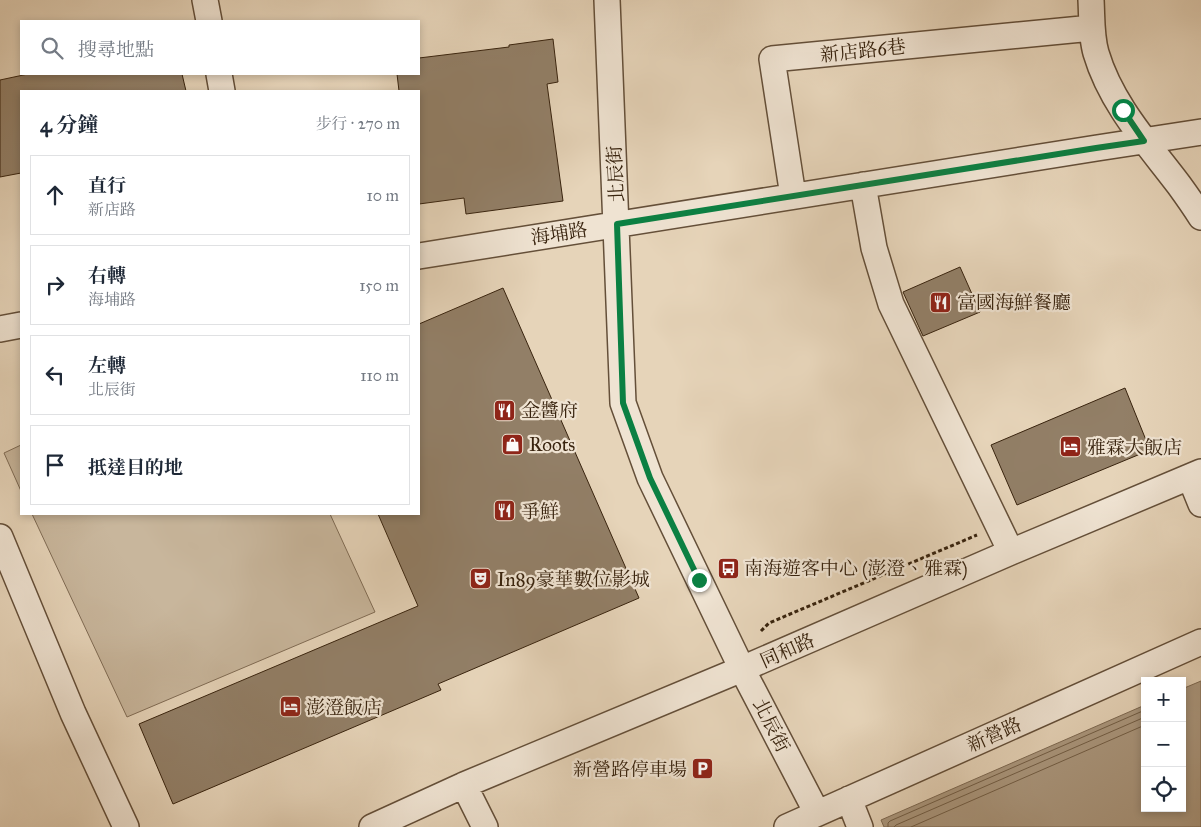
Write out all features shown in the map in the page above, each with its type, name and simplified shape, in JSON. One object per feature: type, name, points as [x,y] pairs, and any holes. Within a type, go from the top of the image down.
[{"type":"street","points":[[205,0],[209,20]]},
{"type":"street","name":"北辰街","points":[[607,0],[623,403],[650,478],[742,669],[817,813]]},
{"type":"street","points":[[1091,0],[1092,28],[1096,52],[1106,82],[1144,141],[1201,217]]},
{"type":"street","name":"新店路6巷","points":[[793,196],[772,59],[1092,28]]},
{"type":"street","points":[[219,75],[222,90]]},
{"type":"street","name":"海埔路","points":[[420,256],[1201,132]]},
{"type":"street","points":[[863,186],[874,248],[891,304],[1011,552]]},
{"type":"street","points":[[0,329],[20,325]]},
{"type":"street","points":[[1195,475],[1201,504]]},
{"type":"street","name":"同和路","points":[[372,827],[464,784],[742,669],[1011,552],[1195,475]]},
{"type":"street","points":[[0,538],[73,713],[126,827]]},
{"type":"street","name":"新營路","points":[[787,827],[1201,642]]},
{"type":"street","points":[[464,784],[485,827]]},
{"type":"street","points":[[849,799],[860,827]]},
{"type":"path","points":[[761,631],[770,623],[978,535]]},
{"type":"shaded area","points":[[20,445],[20,489],[4,453]]},
{"type":"shaded area","points":[[32,515],[330,515],[375,612],[127,717]]},
{"type":"water","points":[[1201,681],[1201,827],[884,827],[881,820],[1141,707],[1141,812],[1186,812],[1186,687]]},
{"type":"building","points":[[553,39],[558,82],[547,84],[563,201],[466,214],[464,198],[420,204],[420,90],[399,90],[397,75],[420,75],[420,58],[509,47],[509,45]]},
{"type":"building","points":[[23,75],[182,75],[186,90],[20,90],[20,173],[0,177],[0,80]]},
{"type":"building","name":"富國海鮮餐廳","points":[[960,267],[980,312],[923,336],[903,292]]},
{"type":"building","points":[[503,288],[639,598],[438,684],[441,690],[173,804],[139,724],[418,606],[378,515],[420,515],[420,324]]},
{"type":"building","name":"雅霖大飯店","points":[[1125,388],[1150,450],[1017,505],[991,445]]},
{"type":"place","name":"富國海鮮餐廳","points":[[941,302]]},
{"type":"place","name":"金醬府","points":[[505,410]]},
{"type":"place","name":"Roots","points":[[513,444]]},
{"type":"place","name":"雅霖大飯店","points":[[1071,447]]},
{"type":"place","name":"爭鮮","points":[[505,511]]},
{"type":"place","name":"南海遊客中心 (澎澄、雅霖)","points":[[728,568]]},
{"type":"place","name":"In89豪華數位影城","points":[[481,579]]},
{"type":"place","name":"澎澄飯店","points":[[290,707]]},
{"type":"place","name":"新營路停車場","points":[[703,769]]},
{"type":"route","points":[[699,580],[650,478],[623,403],[617,224],[1144,141],[1123,110]]}]
